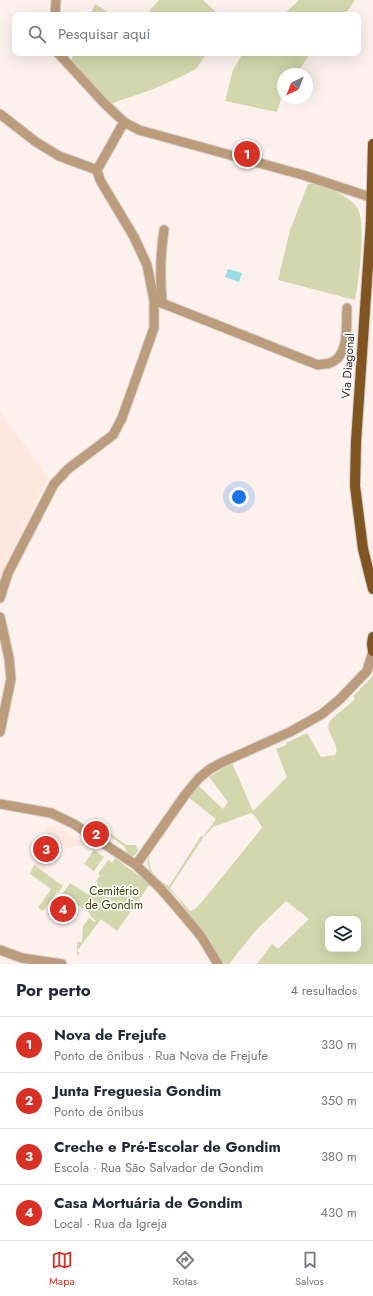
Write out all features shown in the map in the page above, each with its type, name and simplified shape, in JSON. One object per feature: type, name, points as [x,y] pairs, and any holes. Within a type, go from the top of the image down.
[{"type":"main road","name":"Via Diagonal","points":[[373,144],[372,198],[356,442],[355,486],[363,548],[373,589]]},
{"type":"main road","points":[[373,637],[373,651]]},
{"type":"street","points":[[55,12],[56,0]]},
{"type":"street","points":[[61,56],[104,103],[124,122],[139,130],[303,175],[372,198]]},
{"type":"street","points":[[0,114],[36,142],[59,156],[97,170]]},
{"type":"street","points":[[124,122],[97,170],[100,180],[134,237],[147,265],[158,302]]},
{"type":"street","points":[[1,592],[8,573],[54,484],[68,469],[113,435],[122,418],[154,328],[158,302],[164,230]]},
{"type":"street","points":[[158,302],[318,365],[331,363],[341,355],[346,338],[347,308]]},
{"type":"street","points":[[0,616],[9,658],[11,679],[0,732]]},
{"type":"street","points":[[136,865],[189,789],[204,774],[223,762],[290,732],[316,718],[334,704],[370,670],[373,651]]},
{"type":"street","points":[[0,804],[51,813],[74,824],[136,865],[160,888],[201,936],[218,964]]},
{"type":"street","points":[[0,950],[22,958],[62,964]]},
{"type":"shaded area","points":[[0,412],[48,477],[0,582]]},
{"type":"shaded area","points":[[48,826],[53,828],[56,826],[86,845],[67,848],[60,844],[56,850],[53,848],[47,856],[51,859],[42,871],[34,865]]},
{"type":"green space","points":[[159,0],[203,0],[216,12],[150,12]]},
{"type":"green space","points":[[299,0],[355,0],[347,12],[286,12]]},
{"type":"green space","points":[[95,4],[108,12],[91,12]]},
{"type":"green space","points":[[73,56],[205,56],[196,69],[151,90],[110,104],[71,61]]},
{"type":"green space","points":[[241,56],[309,56],[300,68],[277,68],[277,104],[279,104],[277,112],[225,101],[233,70]]},
{"type":"green space","points":[[308,184],[317,184],[333,190],[346,197],[356,205],[358,209],[362,240],[355,300],[278,280],[290,230]]},
{"type":"green space","points":[[373,676],[373,964],[257,964],[272,944],[278,949],[309,919],[286,901],[257,929],[229,964],[221,964],[177,897],[150,871],[147,862],[149,856],[150,866],[154,874],[169,886],[201,836],[203,837],[216,819],[189,798],[199,786],[223,809],[228,802],[209,777],[232,763],[253,811],[287,777],[276,749],[307,733],[321,757],[335,755],[336,746],[328,728],[329,724],[333,718],[355,698],[353,696]],"holes":[[[251,813],[255,816],[262,827],[261,829],[201,903],[195,909],[190,911],[170,888],[203,838],[213,827]]]},
{"type":"green space","points":[[102,827],[126,845],[136,845],[138,850],[136,854],[132,857],[128,855],[125,847],[100,829]]},
{"type":"green space","points":[[94,850],[104,857],[94,871],[84,864]]},
{"type":"green space","name":"Cemitério de Gondim","points":[[115,858],[150,884],[117,931],[101,919],[77,951],[77,942],[82,942],[83,926],[89,918],[95,922],[96,921],[90,916],[91,914],[62,894],[70,883],[89,895],[98,883],[96,881],[100,876],[98,874],[108,860],[112,863]]},
{"type":"green space","points":[[34,865],[63,886],[43,911],[38,908],[51,889],[30,874]]},
{"type":"water","points":[[228,269],[242,273],[239,282],[225,277]]},
{"type":"place","name":"Nova de Frejufe","points":[[247,154]]},
{"type":"place","name":"Junta Freguesia Gondim","points":[[96,834]]},
{"type":"place","name":"Creche e Pré-Escolar de Gondim","points":[[46,849]]},
{"type":"place","name":"Casa Mortuária de Gondim","points":[[63,909]]}]
